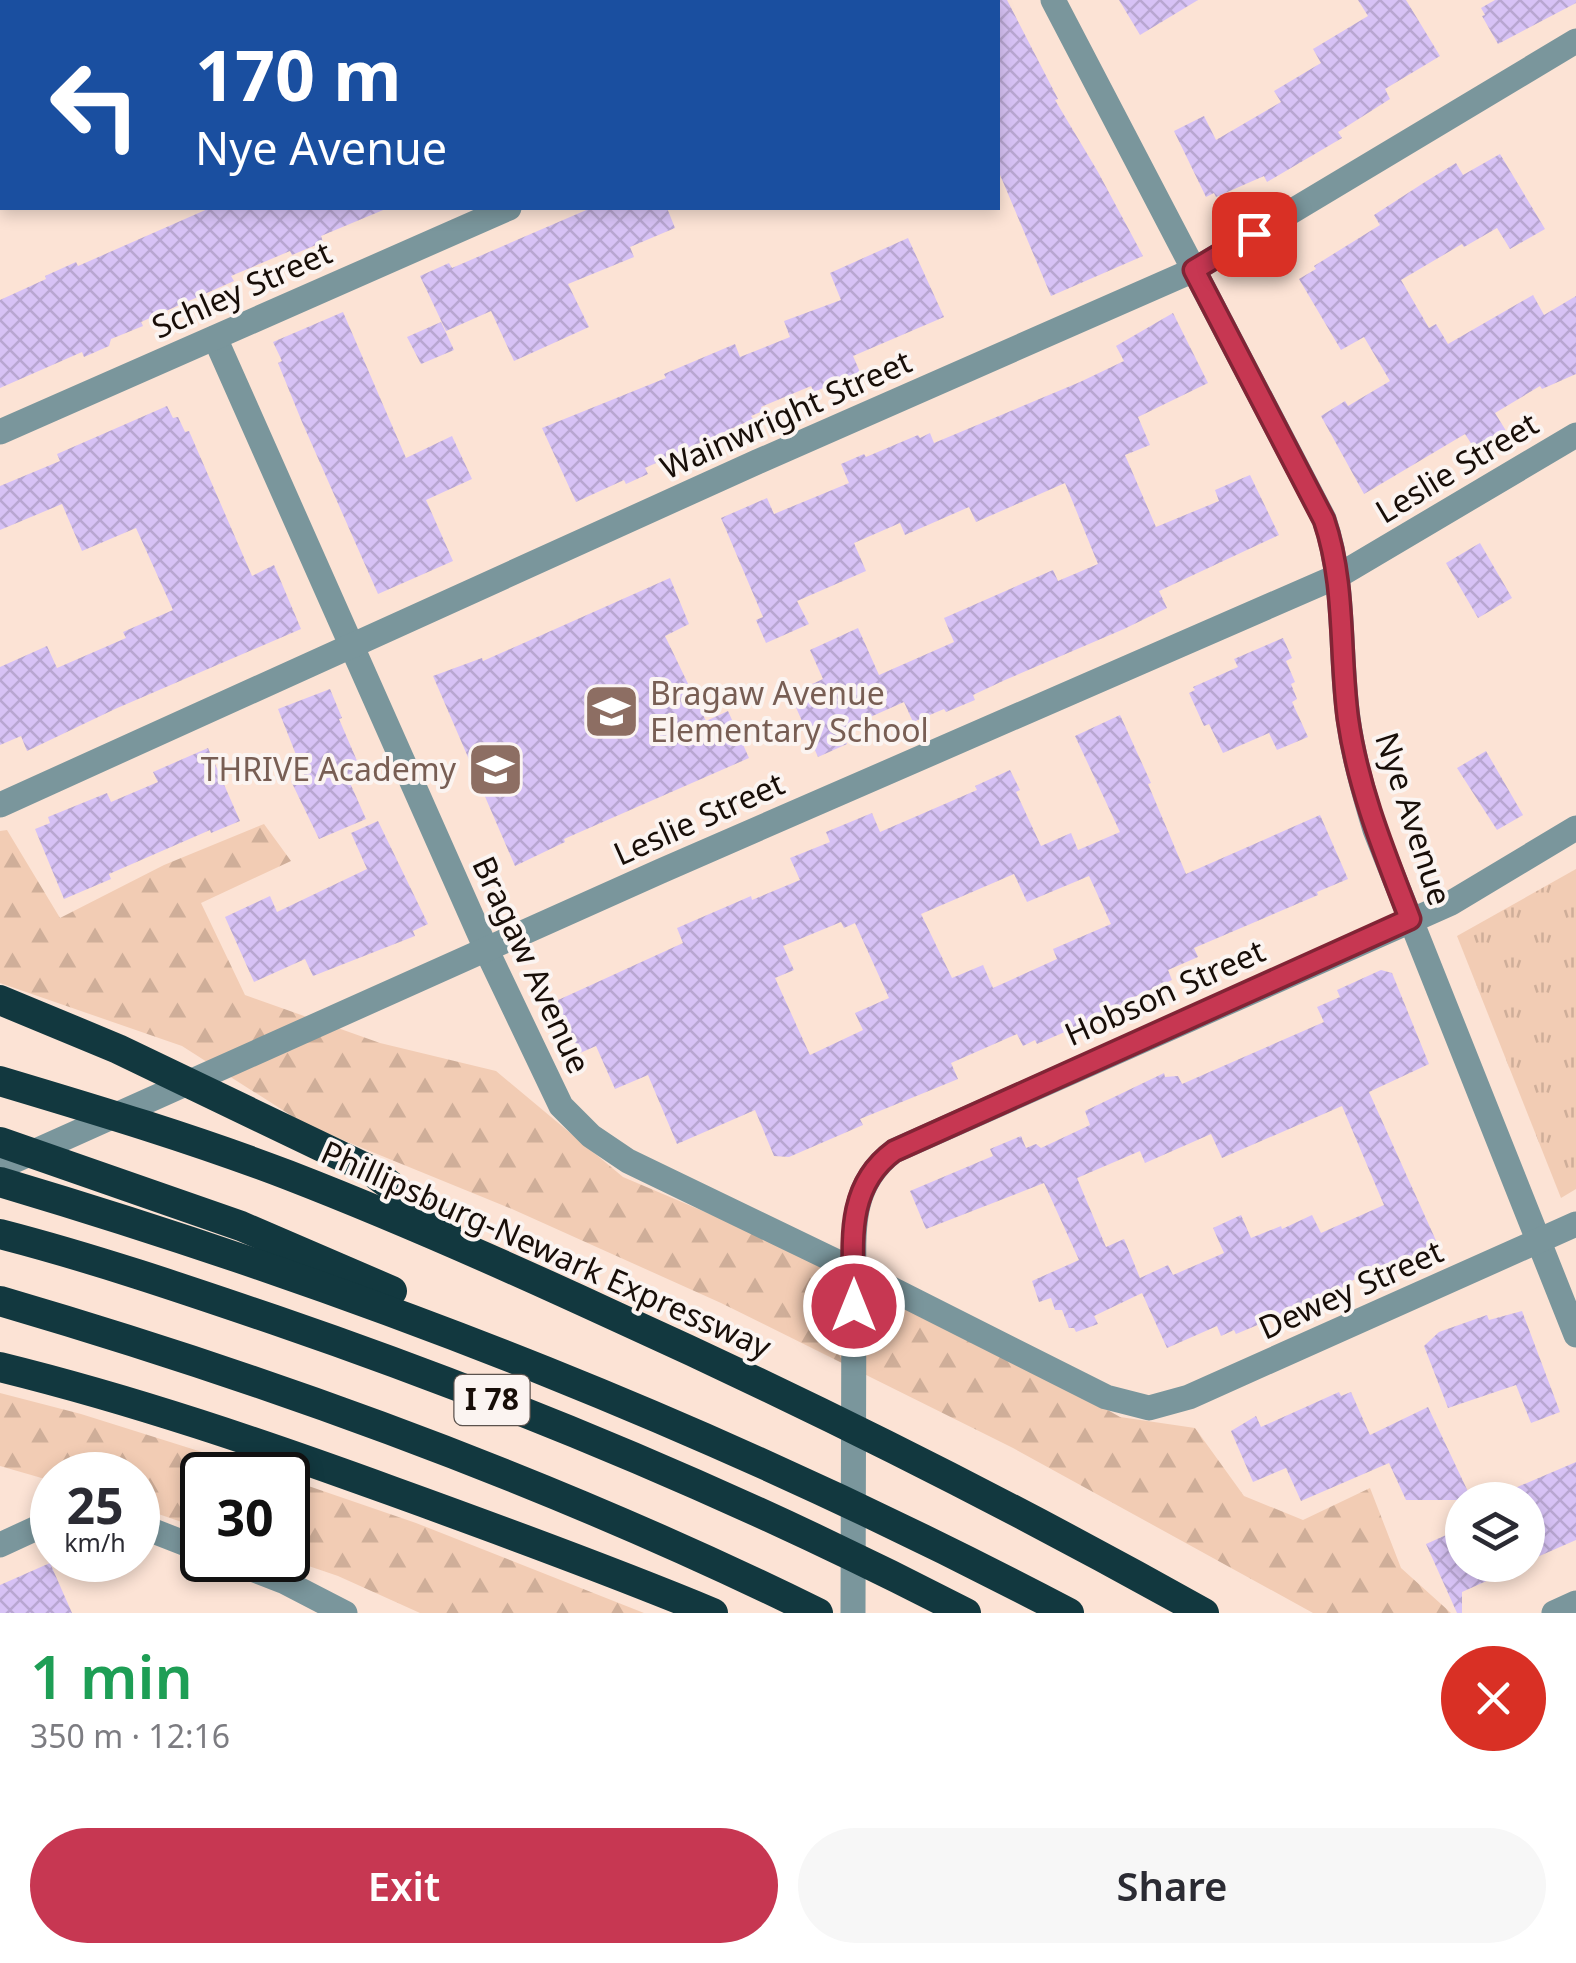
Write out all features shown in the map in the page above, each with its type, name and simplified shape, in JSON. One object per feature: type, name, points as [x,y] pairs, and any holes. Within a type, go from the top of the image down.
[{"type":"highway","points":[[0,1003],[72,1029],[370,1170],[480,1254]]},
{"type":"highway","name":"Phillipsburg-Newark Expressway","points":[[0,1081],[187,1139],[287,1175],[480,1254],[847,1423],[1204,1613]]},
{"type":"highway","points":[[0,1142],[290,1246],[694,1431]]},
{"type":"highway","name":"I 78","points":[[0,1182],[186,1239],[493,1348],[694,1431],[894,1523],[1070,1613]]},
{"type":"highway","name":"I 78","points":[[0,1234],[124,1270],[312,1333],[533,1416],[731,1500],[966,1613]]},
{"type":"highway","name":"I 78","points":[[0,1300],[193,1360],[380,1426],[680,1548],[818,1613]]},
{"type":"highway","points":[[0,1367],[247,1438],[510,1533],[713,1613]]},
{"type":"street","name":"Nye Avenue","points":[[1053,0],[1324,520],[1338,576],[1348,718],[1358,774],[1375,830],[1576,1336]]},
{"type":"street","name":"Wainwright Street","points":[[0,805],[758,462],[1194,270],[1576,41]]},
{"type":"street","name":"Schley Street","points":[[0,432],[505,210]]},
{"type":"street","name":"Bragaw Avenue","points":[[215,338],[487,951],[549,1086],[568,1114],[591,1136],[628,1161],[1106,1397],[1148,1408]]},
{"type":"street","name":"Leslie Street","points":[[0,1166],[678,863],[1338,576],[1576,435]]},
{"type":"street","name":"Hobson Street","points":[[854,1270],[857,1202],[872,1172],[894,1151],[1451,904],[1576,828]]},
{"type":"street","name":"Dewey Street","points":[[1148,1408],[1189,1397],[1576,1224]]},
{"type":"street","points":[[853,1613],[854,1270]]},
{"type":"street","points":[[0,1545],[30,1531]]},
{"type":"street","points":[[283,1582],[346,1613]]},
{"type":"street","points":[[1554,1613],[1576,1603]]},
{"type":"green space","points":[[264,824],[291,861],[201,903],[245,995],[380,1043],[496,1071],[623,1177],[919,1303],[1120,1417],[1195,1428],[1244,1496],[1303,1520],[1370,1488],[1401,1568],[1451,1613],[1313,1613],[1013,1448],[721,1303],[512,1209],[306,1125],[182,1046],[0,983],[0,831],[7,830],[60,918],[164,865]]},
{"type":"green space","points":[[1576,869],[1576,1189],[1561,1198],[1457,936]]},
{"type":"green space","points":[[0,1393],[202,1452],[180,1452],[180,1521],[160,1515],[160,1452],[30,1452],[30,1475],[0,1466]]},
{"type":"green space","points":[[310,1487],[416,1523],[644,1613],[420,1613],[310,1566]]},
{"type":"building","points":[[1000,0],[1007,0],[1058,99],[1055,100],[1143,256],[1051,296],[1000,175]]},
{"type":"building","points":[[1119,0],[1198,0],[1140,35]]},
{"type":"building","points":[[1358,0],[1406,0],[1440,56],[1385,89],[1390,99],[1338,132],[1342,138],[1267,182],[1264,176],[1216,197],[1214,193],[1206,197],[1174,131],[1204,116],[1216,140],[1281,102],[1274,91],[1321,63],[1313,49],[1368,16]]},
{"type":"building","points":[[1495,0],[1576,3],[1498,44],[1481,8]]},
{"type":"building","points":[[1500,154],[1545,229],[1510,249],[1497,228],[1401,280],[1429,328],[1436,324],[1448,344],[1533,295],[1544,315],[1576,296],[1576,374],[1542,389],[1540,386],[1495,413],[1508,434],[1486,447],[1483,443],[1474,448],[1465,434],[1364,494],[1321,416],[1345,401],[1348,406],[1390,381],[1364,337],[1341,350],[1299,279],[1380,225],[1374,215],[1425,182],[1456,163],[1463,175]]},
{"type":"building","points":[[205,210],[383,210],[321,236],[323,242],[231,276],[234,281],[141,322],[143,326],[111,339],[109,346],[84,357],[82,352],[0,388],[0,300],[76,262],[78,266]]},
{"type":"building","points":[[586,210],[668,210],[675,228],[630,247],[634,257],[568,284],[589,327],[514,361],[491,311],[446,331],[420,276],[449,263],[452,268]]},
{"type":"building","points":[[908,238],[944,317],[853,356],[860,372],[814,392],[811,386],[761,407],[763,411],[751,416],[753,419],[645,468],[648,474],[626,484],[624,480],[576,502],[542,428],[666,378],[664,374],[735,344],[740,357],[790,337],[784,321],[841,300],[830,273]]},
{"type":"building","points":[[343,312],[406,458],[452,436],[472,479],[426,500],[453,561],[378,594],[302,422],[273,342]]},
{"type":"building","points":[[1173,313],[1208,383],[1138,417],[1150,445],[1125,455],[1156,527],[1219,501],[1215,490],[1250,475],[1279,535],[1159,591],[1167,608],[1124,629],[1005,680],[973,695],[975,700],[946,712],[944,709],[913,722],[904,702],[841,730],[847,744],[818,757],[790,694],[823,679],[810,650],[858,628],[879,675],[954,642],[944,618],[1053,570],[1058,581],[1098,564],[1065,483],[976,522],[969,507],[905,535],[900,523],[854,543],[866,571],[797,601],[809,624],[766,643],[756,620],[763,617],[721,518],[767,498],[774,514],[849,483],[841,464],[864,454],[866,457],[930,433],[934,443],[1080,382],[1124,361],[1116,346]]},
{"type":"building","points":[[441,322],[454,350],[421,364],[407,337]]},
{"type":"building","points":[[167,406],[185,432],[189,431],[252,576],[274,565],[301,629],[27,751],[21,736],[0,745],[0,667],[47,646],[57,668],[126,638],[123,632],[173,610],[136,528],[82,551],[62,504],[0,530],[0,486],[60,461],[57,454]]},
{"type":"building","points":[[1480,543],[1512,598],[1478,618],[1446,563]]},
{"type":"building","points":[[670,578],[689,624],[665,636],[706,721],[728,711],[749,758],[564,839],[565,842],[515,866],[433,676],[482,658],[483,661]]},
{"type":"building","points":[[1283,638],[1292,658],[1286,661],[1295,682],[1291,684],[1297,699],[1292,702],[1308,737],[1277,750],[1269,733],[1223,753],[1209,724],[1204,726],[1189,693],[1195,690],[1193,687],[1238,667],[1234,659]]},
{"type":"building","points":[[330,689],[364,777],[350,783],[366,819],[319,839],[291,781],[304,775],[278,709]]},
{"type":"building","points":[[1120,715],[1186,874],[1320,815],[1348,879],[1194,948],[1198,957],[1168,970],[1172,980],[1132,998],[1134,1002],[1037,1044],[1035,1040],[1023,1046],[1017,1034],[951,1063],[958,1079],[860,1119],[863,1125],[789,1157],[774,1156],[755,1110],[677,1144],[648,1075],[615,1089],[596,1046],[580,1053],[556,1001],[683,943],[677,928],[800,880],[790,858],[830,842],[826,832],[872,813],[880,832],[977,790],[975,786],[1010,770],[1041,846],[1071,833],[1078,850],[1120,832],[1075,736]],"holes":[[[1014,874],[1027,902],[1089,876],[1111,924],[1053,949],[1057,959],[993,988],[983,965],[952,978],[921,914]],[[841,922],[844,928],[855,923],[889,998],[855,1013],[863,1030],[810,1055],[775,978],[794,970],[783,946]]]},
{"type":"building","points":[[208,748],[240,821],[109,874],[111,879],[64,899],[35,829],[50,823],[48,817],[107,793],[111,802],[158,782],[153,772]]},
{"type":"building","points":[[1486,751],[1523,815],[1497,830],[1457,768]]},
{"type":"building","points":[[378,821],[428,924],[413,931],[415,936],[313,976],[305,959],[254,982],[225,917],[270,896],[277,912],[367,869],[351,833]]},
{"type":"building","points":[[1381,970],[1392,973],[1429,1064],[1369,1092],[1438,1245],[1236,1334],[1234,1330],[1221,1336],[1217,1326],[1167,1348],[1142,1293],[1094,1316],[1098,1324],[1076,1332],[1069,1328],[1062,1310],[1055,1310],[1051,1298],[1039,1302],[1032,1281],[1079,1260],[1044,1183],[926,1229],[910,1191],[993,1156],[990,1149],[1021,1136],[1026,1148],[1036,1144],[1041,1148],[1090,1125],[1085,1111],[1164,1073],[1165,1077],[1178,1076],[1182,1084],[1324,1022],[1317,1007],[1340,997],[1337,990]],"holes":[[[1342,1106],[1384,1205],[1321,1233],[1312,1215],[1251,1238],[1241,1215],[1213,1228],[1224,1253],[1173,1275],[1168,1265],[1140,1278],[1124,1239],[1106,1247],[1077,1178],[1140,1151],[1145,1163],[1211,1134],[1222,1158]]]},
{"type":"building","points":[[1522,1311],[1560,1412],[1531,1423],[1516,1385],[1448,1408],[1424,1346],[1439,1332],[1487,1315],[1489,1320]]},
{"type":"building","points":[[1339,1392],[1341,1396],[1351,1392],[1370,1435],[1428,1407],[1463,1482],[1445,1482],[1445,1500],[1406,1500],[1389,1463],[1301,1501],[1286,1468],[1253,1482],[1231,1431],[1256,1416],[1261,1427]]},
{"type":"building","points":[[1576,1462],[1576,1540],[1545,1554],[1545,1482],[1529,1482]]},
{"type":"building","points":[[1445,1536],[1445,1582],[1484,1582],[1462,1592],[1462,1613],[1457,1613],[1426,1544]]},
{"type":"building","points":[[30,1572],[30,1582],[58,1582],[72,1613],[0,1613],[0,1585]]},
{"type":"place","name":"Bragaw Avenue Elementary School","points":[[611,712]]},
{"type":"place","name":"THRIVE Academy","points":[[495,770]]},
{"type":"route","points":[[854,1306],[853,1232],[857,1202],[882,1159],[908,1143],[1410,919],[1358,774],[1348,718],[1334,550],[1324,520],[1194,270],[1254,234]]}]
